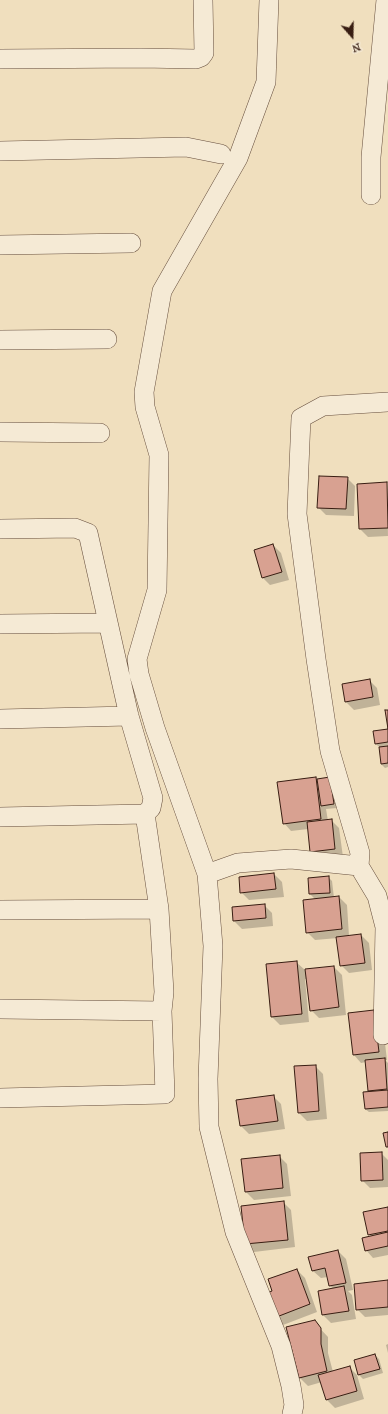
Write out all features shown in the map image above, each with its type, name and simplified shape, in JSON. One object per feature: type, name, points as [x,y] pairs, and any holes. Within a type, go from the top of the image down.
[{"type":"street","points":[[0,59],[196,59],[201,57],[204,53],[203,0]]},
{"type":"street","points":[[269,0],[266,82],[238,158],[162,291],[144,392],[145,407],[159,454],[157,590],[137,659],[139,674],[155,728],[207,874],[213,946],[208,1079],[209,1127],[235,1232],[281,1346],[291,1386],[294,1405],[292,1414]]},
{"type":"street","points":[[371,195],[371,158],[386,0]]},
{"type":"street","points":[[0,152],[186,147],[221,154]]},
{"type":"street","points":[[0,245],[131,243]]},
{"type":"street","points":[[0,340],[107,339]]},
{"type":"street","points":[[383,1035],[385,927],[377,896],[359,866],[360,853],[330,751],[297,514],[301,418],[324,406],[388,402]]},
{"type":"street","points":[[0,432],[100,433]]},
{"type":"street","points":[[0,529],[75,528],[88,533],[129,716],[153,798],[152,808],[145,814],[0,817]]},
{"type":"street","points":[[0,624],[108,623]]},
{"type":"street","points":[[0,719],[129,716]]},
{"type":"street","points":[[0,1098],[166,1094],[162,1011],[164,992],[159,909],[145,814]]},
{"type":"street","points":[[207,874],[238,863],[291,860],[359,866]]},
{"type":"street","points":[[0,910],[159,909]]},
{"type":"street","points":[[0,1009],[162,1011]]},
{"type":"building","points":[[319,476],[348,477],[346,509],[317,508]]},
{"type":"building","points":[[387,482],[388,528],[359,529],[357,484]]},
{"type":"building","points":[[273,544],[282,572],[262,578],[254,550]]},
{"type":"building","points":[[370,679],[373,697],[345,702],[342,684]]},
{"type":"building","points":[[385,710],[388,710],[388,729]]},
{"type":"building","points":[[388,729],[388,742],[375,744],[373,731]]},
{"type":"building","points":[[388,746],[388,763],[381,764],[379,747]]},
{"type":"building","points":[[316,777],[321,819],[283,824],[277,782]]},
{"type":"building","points":[[330,777],[334,804],[321,806],[317,779]]},
{"type":"building","points":[[332,819],[335,849],[310,852],[307,822]]},
{"type":"building","points":[[274,873],[276,889],[240,893],[239,877]]},
{"type":"building","points":[[329,876],[330,893],[309,894],[308,878]]},
{"type":"building","points":[[339,896],[342,929],[306,933],[303,900]]},
{"type":"building","points":[[265,904],[266,918],[233,921],[232,907]]},
{"type":"building","points":[[361,934],[365,963],[340,966],[336,937]]},
{"type":"building","points":[[297,961],[302,1014],[271,1017],[266,964]]},
{"type":"building","points":[[334,966],[339,1007],[310,1011],[305,969]]},
{"type":"building","points":[[374,1010],[379,1052],[353,1055],[348,1013]]},
{"type":"building","points":[[385,1058],[387,1089],[368,1091],[365,1060]]},
{"type":"building","points":[[316,1065],[319,1111],[298,1113],[294,1066]]},
{"type":"building","points":[[388,1090],[388,1107],[365,1109],[363,1092]]},
{"type":"building","points":[[274,1095],[278,1121],[240,1126],[236,1100]]},
{"type":"building","points":[[388,1132],[388,1147],[386,1147],[383,1133]]},
{"type":"building","points":[[382,1152],[383,1180],[361,1181],[360,1153]]},
{"type":"building","points":[[280,1155],[283,1188],[245,1192],[241,1159]]},
{"type":"building","points":[[284,1201],[288,1240],[245,1244],[241,1206]]},
{"type":"building","points":[[388,1207],[388,1231],[368,1235],[363,1212]]},
{"type":"building","points":[[388,1232],[388,1246],[365,1251],[362,1238]]},
{"type":"building","points":[[338,1250],[346,1283],[329,1286],[325,1268],[312,1271],[308,1257]]},
{"type":"building","points":[[297,1269],[310,1304],[274,1318],[265,1294],[272,1291],[268,1279]]},
{"type":"building","points":[[388,1280],[388,1307],[356,1310],[354,1284]]},
{"type":"building","points":[[344,1286],[349,1311],[322,1315],[318,1291]]},
{"type":"building","points":[[315,1320],[321,1328],[321,1344],[327,1371],[299,1378],[286,1327]]},
{"type":"building","points":[[375,1354],[380,1369],[358,1375],[354,1360]]},
{"type":"building","points":[[350,1366],[357,1391],[326,1400],[318,1375]]}]
